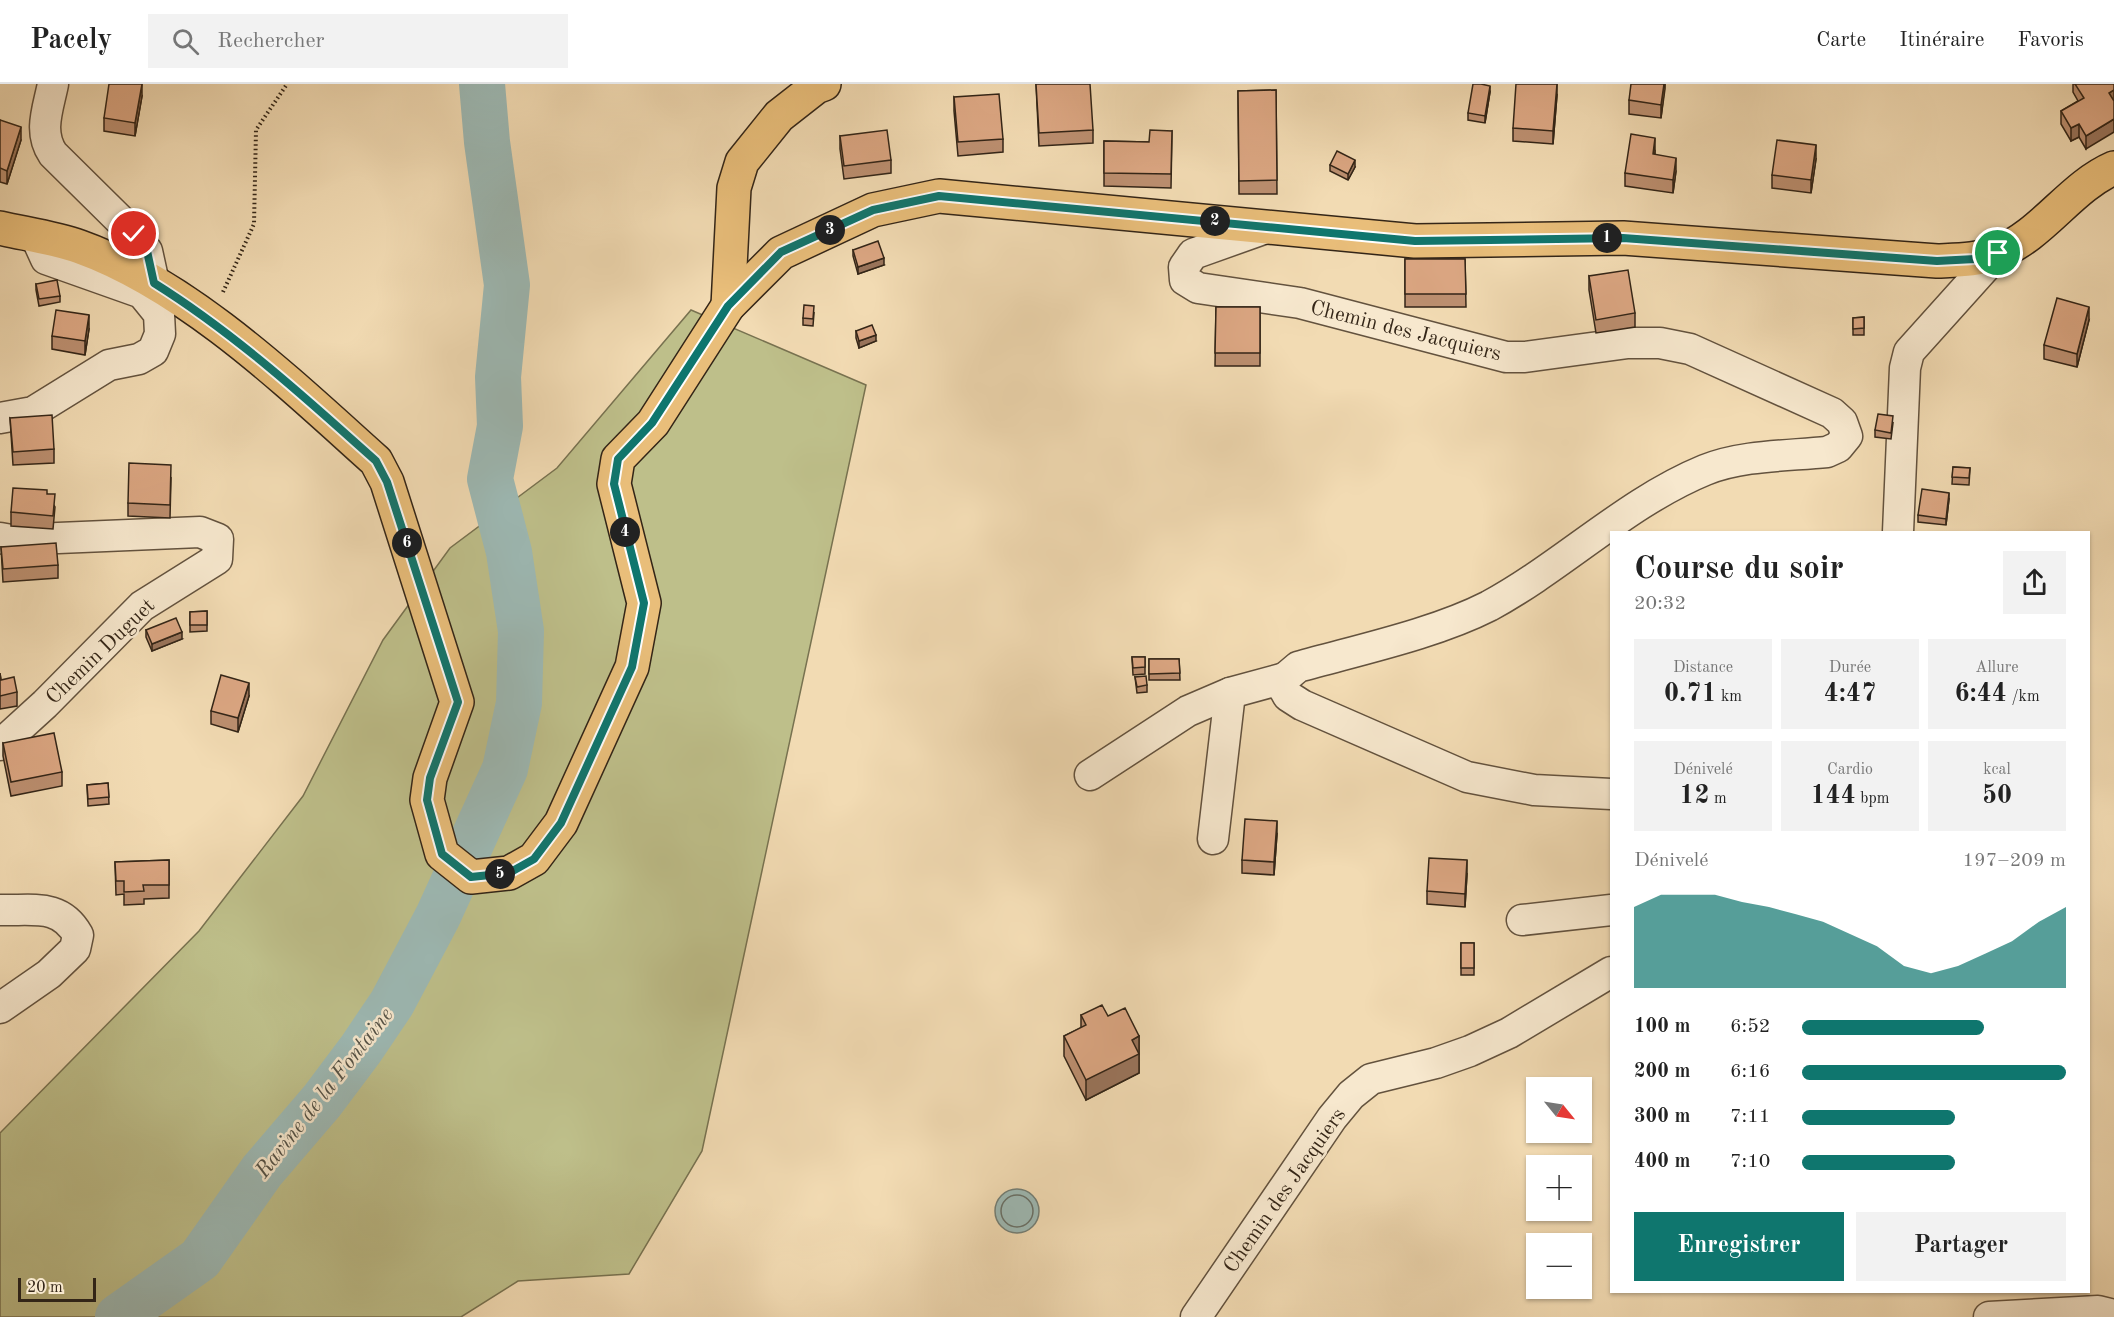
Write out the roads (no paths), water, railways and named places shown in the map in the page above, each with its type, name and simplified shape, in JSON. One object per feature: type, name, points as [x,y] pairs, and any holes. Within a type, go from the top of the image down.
[{"type":"main road","points":[[728,306],[734,188],[742,162],[779,116],[816,87],[824,84]]},
{"type":"main road","points":[[0,228],[80,247],[154,283],[257,358],[376,461],[387,482],[458,702],[430,778],[427,800],[442,854],[471,877],[509,873],[534,859],[561,823],[632,667],[644,603],[614,484],[618,459],[652,423],[728,306],[781,252],[873,210],[939,196],[1415,241],[1623,238],[1937,261],[1975,259],[1998,253],[2025,237],[2099,174],[2114,168]]},
{"type":"street","points":[[53,84],[43,129],[45,143],[52,154],[134,234],[147,251],[154,283]]},
{"type":"street","name":"Chemin des Jacquiers","points":[[1272,226],[1193,254],[1184,267],[1185,280],[1198,288],[1300,303],[1506,357],[1525,357],[1628,343],[1660,343],[1690,349],[1832,412],[1842,422],[1847,436],[1838,447],[1827,452],[1736,461],[1706,470],[1670,487],[1536,579],[1488,606],[1429,628],[1298,667],[1286,678]]},
{"type":"street","points":[[0,418],[33,412],[109,365],[139,359],[153,351],[160,334],[159,314],[142,294],[46,259],[36,237]]},
{"type":"street","points":[[1898,531],[1905,368],[1909,352],[1998,253]]},
{"type":"street","name":"Chemin Duguet","points":[[0,538],[11,540],[200,532],[218,539],[217,559],[142,606],[45,704],[0,745]]},
{"type":"street","points":[[1090,775],[1188,711],[1230,693],[1286,678]]},
{"type":"street","points":[[1286,678],[1283,687],[1288,696],[1302,705],[1467,777],[1534,790],[1610,794]]},
{"type":"street","points":[[1213,839],[1230,693]]},
{"type":"street","points":[[0,910],[54,912],[70,920],[78,935],[75,949],[49,974],[0,1008]]},
{"type":"street","points":[[1522,920],[1610,910]]},
{"type":"street","name":"Chemin des Jacquiers","points":[[1196,1317],[1332,1118],[1351,1095],[1371,1079],[1436,1063],[1509,1033],[1610,973]]},
{"type":"street","points":[[1989,1317],[2098,1311],[2114,1315]]},
{"type":"water","points":[[1017,1189],[1032,1196],[1039,1211],[1032,1226],[1017,1233],[1002,1226],[995,1211],[1002,1196]]},
{"type":"waterway","name":"Ravine de la Fontaine","points":[[118,1317],[200,1259],[262,1171],[322,1101],[361,1049],[392,1003],[438,916],[505,769],[519,703],[521,631],[509,552],[490,479],[500,426],[498,377],[507,285],[487,142],[482,84]]}]
